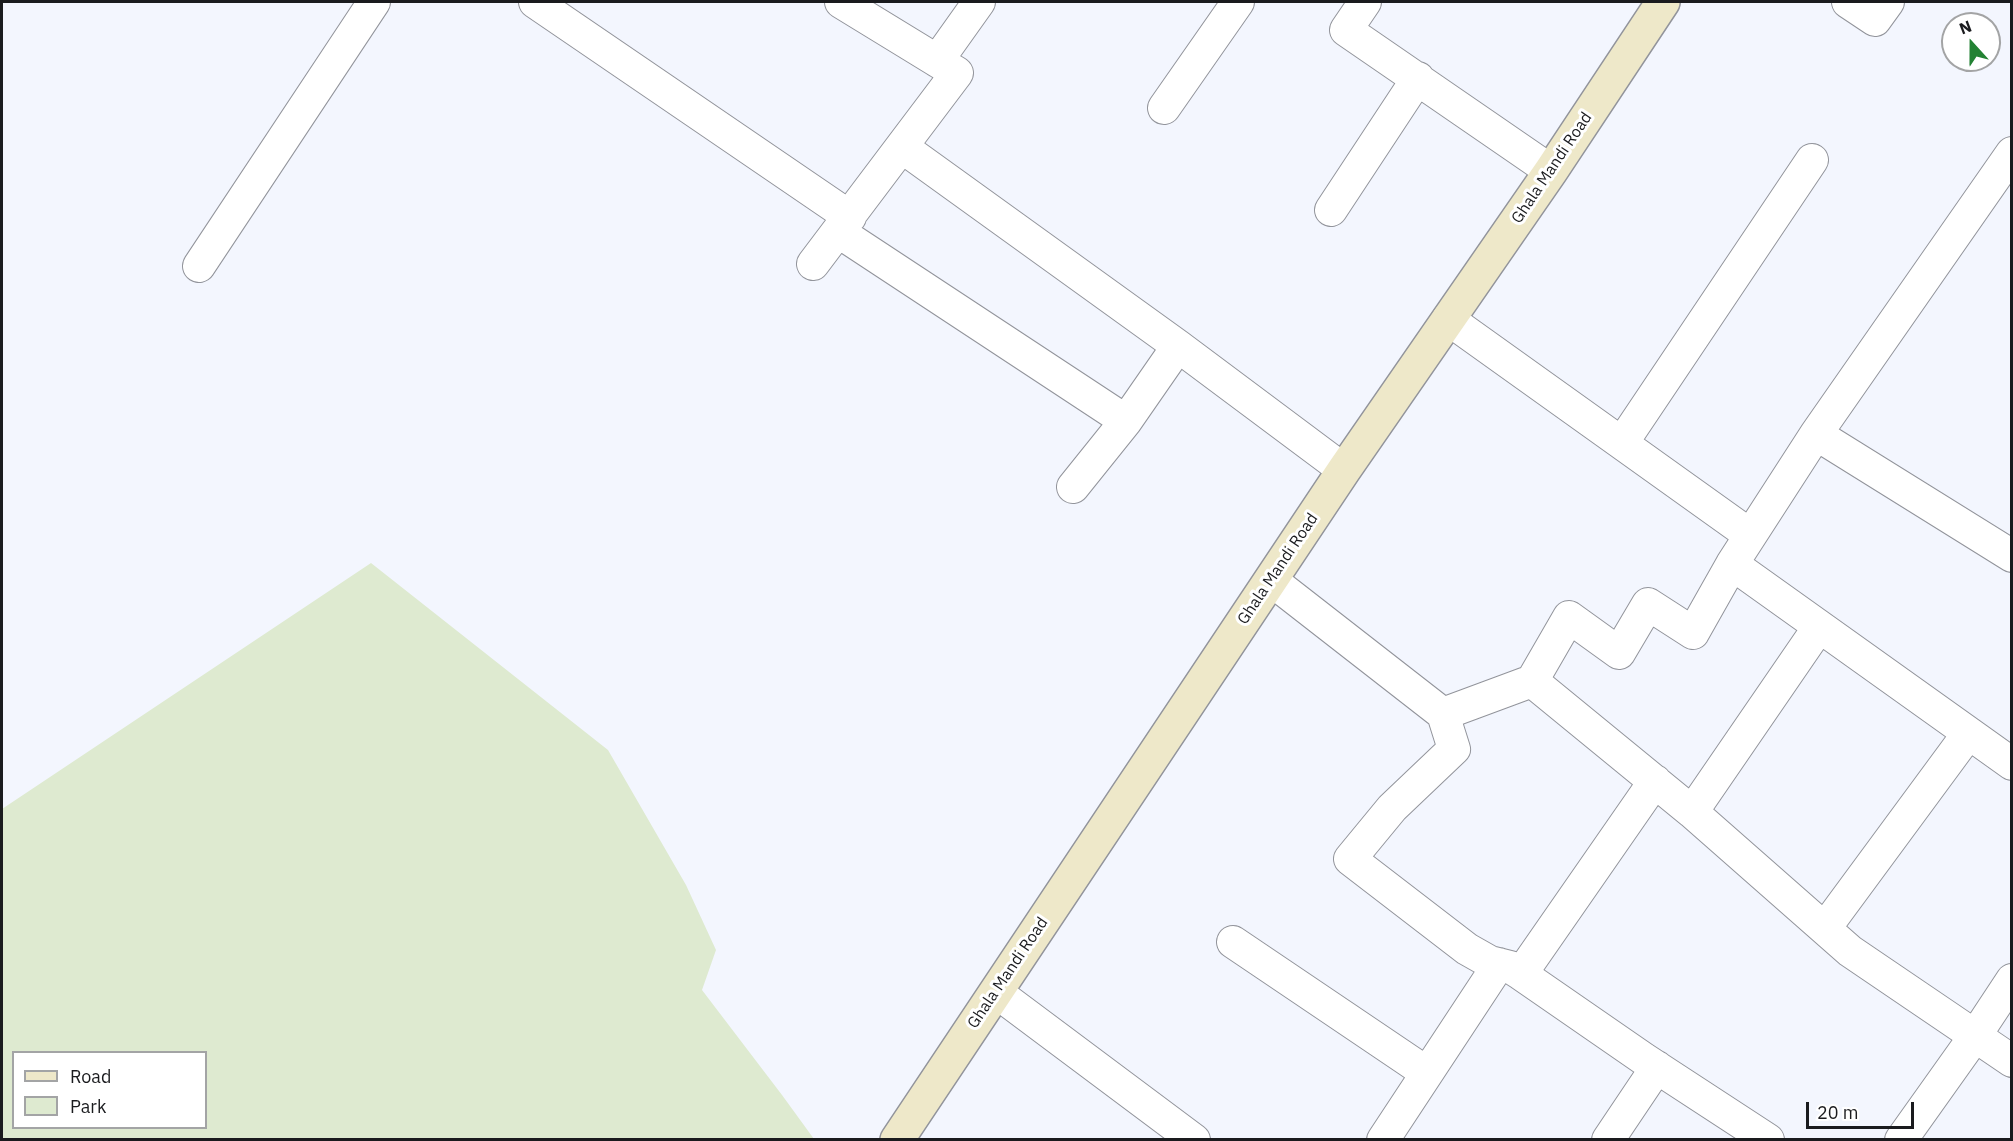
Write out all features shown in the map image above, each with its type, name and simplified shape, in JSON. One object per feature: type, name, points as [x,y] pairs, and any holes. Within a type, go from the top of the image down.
[{"type":"street","points":[[199,266],[374,2]]},
{"type":"street","points":[[535,2],[844,224],[1126,421]]},
{"type":"street","points":[[813,264],[957,73],[841,2]]},
{"type":"street","points":[[937,61],[979,2]]},
{"type":"street","points":[[1164,108],[1238,2]]},
{"type":"street","points":[[1365,2],[1346,30],[1551,171]]},
{"type":"street","name":"Ghala Mandi Road","points":[[897,1140],[1344,470],[1551,171],[1664,2]]},
{"type":"street","points":[[1848,2],[1875,20],[1888,2]]},
{"type":"street","points":[[1331,210],[1418,78]]},
{"type":"street","points":[[902,147],[1178,346],[1344,470]]},
{"type":"street","points":[[1443,714],[1532,681],[1569,617],[1619,653],[1648,604],[1693,633],[1732,564],[1816,434],[2012,153]]},
{"type":"street","points":[[1622,443],[1812,160]]},
{"type":"street","points":[[1449,319],[1750,536]]},
{"type":"street","points":[[1073,487],[1126,421],[1178,346]]},
{"type":"street","points":[[1816,434],[2012,556]]},
{"type":"street","points":[[1732,564],[2012,764]]},
{"type":"street","points":[[1271,580],[1443,714],[1454,749],[1392,808],[1350,859],[1467,949],[1490,962],[1510,969],[1768,1140]]},
{"type":"street","points":[[1692,812],[1819,627]]},
{"type":"street","points":[[1532,681],[1692,812],[1850,951],[2012,1061]]},
{"type":"street","points":[[1825,928],[1968,734]]},
{"type":"street","points":[[1383,1140],[1427,1072],[1510,969],[1654,781]]},
{"type":"street","points":[[1233,942],[1427,1072]]},
{"type":"street","points":[[1901,1140],[2012,980]]},
{"type":"street","points":[[996,992],[1194,1140]]},
{"type":"street","points":[[1608,1140],[1657,1067]]},
{"type":"green space","points":[[371,563],[608,750],[686,885],[716,950],[702,990],[814,1139],[2,1139],[2,809]]}]
